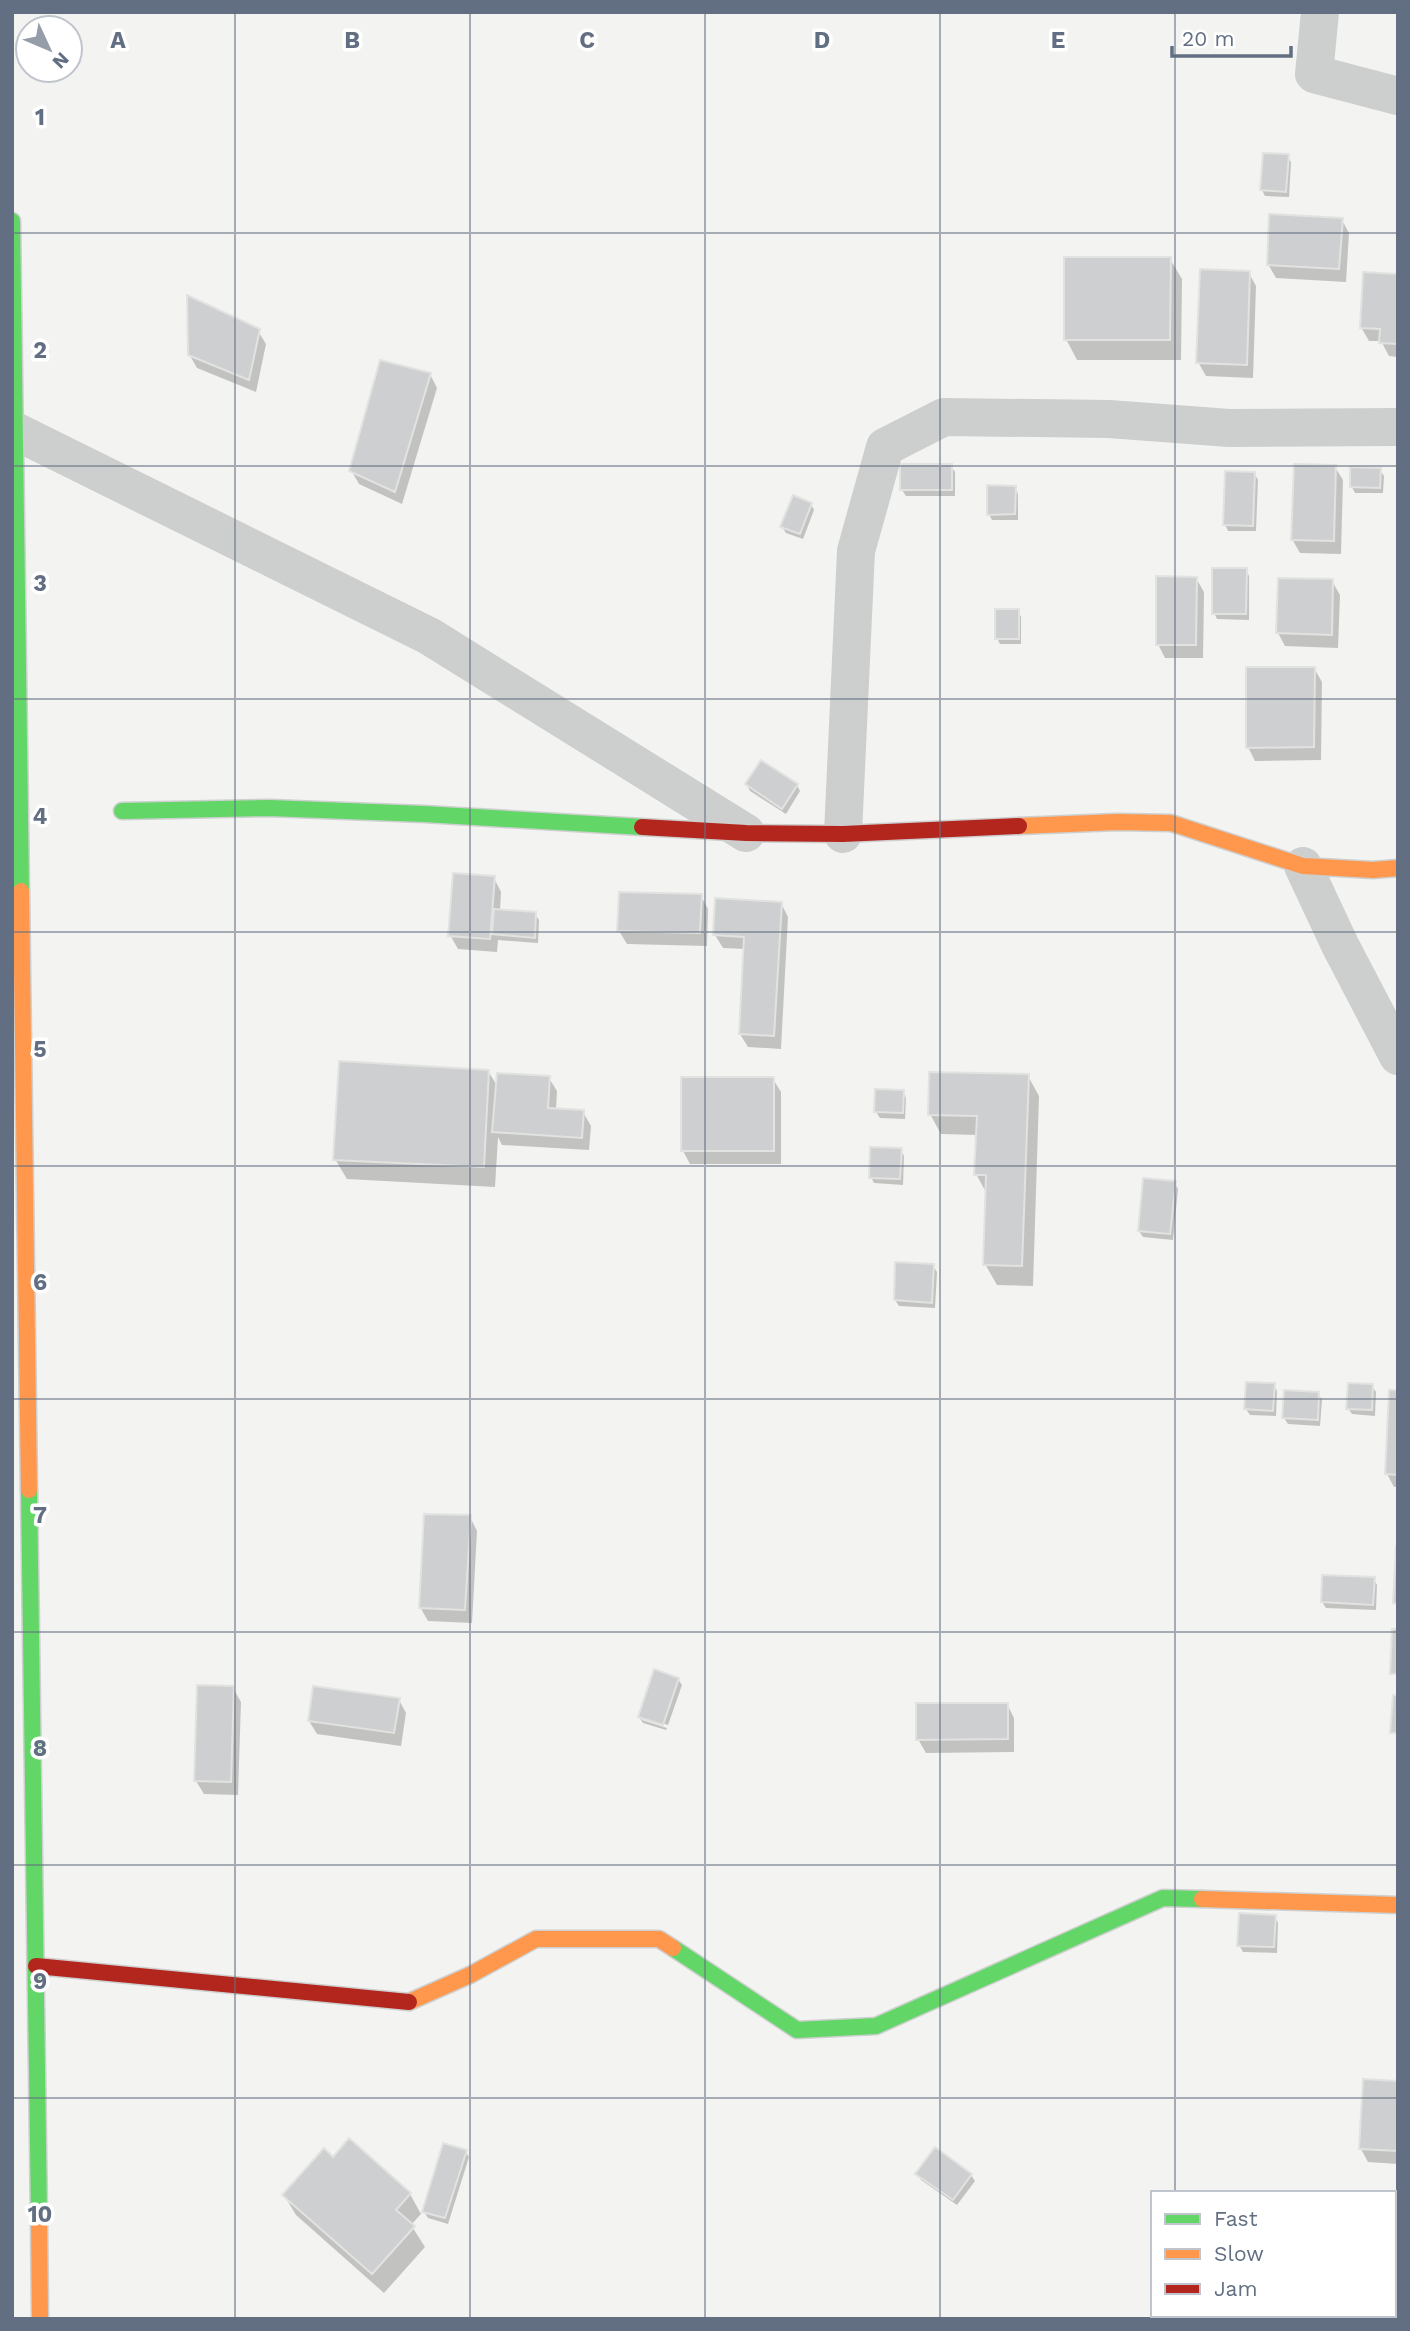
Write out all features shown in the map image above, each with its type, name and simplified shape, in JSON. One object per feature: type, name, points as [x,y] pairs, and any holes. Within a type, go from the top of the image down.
[{"type":"street","points":[[1320,12],[1314,74],[1398,96]]},
{"type":"street","points":[[12,221],[40,2319]]},
{"type":"street","points":[[844,834],[856,551],[885,447],[944,417],[1109,419],[1229,428],[1398,427]]},
{"type":"street","points":[[15,431],[429,636],[746,833]]},
{"type":"street","points":[[121,811],[269,808],[424,814],[746,833],[844,834],[1117,822],[1171,823],[1303,866],[1373,870],[1398,868]]},
{"type":"street","points":[[1303,866],[1340,945],[1398,1056]]},
{"type":"street","points":[[36,1966],[410,2002],[470,1975],[536,1939],[659,1939],[797,2029],[863,2027],[876,2026],[1163,1898],[1398,1905]]},
{"type":"building","points":[[1263,153],[1289,154],[1286,192],[1260,190]]},
{"type":"building","points":[[1269,214],[1343,218],[1339,269],[1267,265]]},
{"type":"building","points":[[1064,257],[1171,257],[1170,340],[1064,340]]},
{"type":"building","points":[[1200,269],[1250,271],[1247,365],[1196,363]]},
{"type":"building","points":[[1363,272],[1398,274],[1398,344],[1379,343],[1380,329],[1360,328]]},
{"type":"building","points":[[187,295],[260,329],[249,380],[188,355]]},
{"type":"building","points":[[380,360],[431,373],[395,492],[349,471]]},
{"type":"building","points":[[900,464],[952,464],[952,490],[900,490]]},
{"type":"building","points":[[1294,464],[1336,465],[1334,541],[1291,540]]},
{"type":"building","points":[[1350,467],[1381,468],[1380,488],[1350,487]]},
{"type":"building","points":[[1225,471],[1255,472],[1253,526],[1223,525]]},
{"type":"building","points":[[987,485],[1016,486],[1015,514],[987,515]]},
{"type":"building","points":[[793,495],[812,503],[800,534],[780,527]]},
{"type":"building","points":[[1212,568],[1247,568],[1246,614],[1212,614]]},
{"type":"building","points":[[1156,576],[1197,577],[1196,645],[1156,645]]},
{"type":"building","points":[[1278,578],[1333,579],[1332,635],[1276,633]]},
{"type":"building","points":[[995,609],[1019,609],[1019,639],[995,639]]},
{"type":"building","points":[[1246,667],[1315,667],[1314,747],[1246,748]]},
{"type":"building","points":[[761,760],[798,784],[782,809],[745,784]]},
{"type":"building","points":[[453,873],[495,876],[490,939],[448,936]]},
{"type":"building","points":[[619,892],[702,894],[700,933],[617,931]]},
{"type":"building","points":[[715,898],[782,902],[774,1036],[739,1034],[744,937],[713,935]]},
{"type":"building","points":[[494,909],[536,912],[535,938],[492,934]]},
{"type":"building","points":[[339,1061],[489,1070],[484,1167],[333,1160]]},
{"type":"building","points":[[929,1072],[1029,1074],[1022,1266],[983,1265],[986,1175],[974,1175],[977,1116],[928,1115]]},
{"type":"building","points":[[497,1073],[550,1076],[548,1108],[584,1110],[582,1138],[492,1132]]},
{"type":"building","points":[[681,1077],[774,1077],[774,1151],[681,1151]]},
{"type":"building","points":[[875,1089],[904,1090],[903,1113],[874,1112]]},
{"type":"building","points":[[870,1147],[902,1148],[900,1179],[869,1178]]},
{"type":"building","points":[[1143,1178],[1176,1181],[1170,1234],[1138,1231]]},
{"type":"building","points":[[895,1262],[934,1264],[932,1303],[894,1300]]},
{"type":"building","points":[[1246,1382],[1275,1383],[1273,1411],[1244,1409]]},
{"type":"building","points":[[1348,1383],[1373,1384],[1372,1410],[1346,1409]]},
{"type":"building","points":[[1284,1390],[1319,1392],[1318,1420],[1282,1418]]},
{"type":"building","points":[[1389,1390],[1398,1390],[1398,1475],[1385,1474]]},
{"type":"building","points":[[424,1514],[471,1515],[465,1610],[419,1608]]},
{"type":"building","points":[[1398,1546],[1398,1604],[1393,1603]]},
{"type":"building","points":[[1322,1575],[1375,1577],[1373,1605],[1321,1602]]},
{"type":"building","points":[[1392,1629],[1398,1629],[1398,1674],[1390,1674]]},
{"type":"building","points":[[654,1669],[679,1678],[663,1725],[638,1717]]},
{"type":"building","points":[[197,1685],[234,1686],[231,1782],[194,1781]]},
{"type":"building","points":[[313,1686],[400,1698],[394,1733],[308,1721]]},
{"type":"building","points":[[1393,1695],[1398,1696],[1398,1733],[1390,1733]]},
{"type":"building","points":[[916,1703],[1008,1703],[1008,1739],[916,1740]]},
{"type":"building","points":[[1239,1913],[1276,1915],[1274,1947],[1237,1946]]},
{"type":"building","points":[[1363,2079],[1398,2081],[1398,2151],[1359,2149]]},
{"type":"building","points":[[349,2138],[411,2193],[396,2210],[415,2226],[372,2274],[282,2195],[324,2148],[333,2157]]},
{"type":"building","points":[[443,2143],[467,2150],[445,2218],[422,2212]]},
{"type":"building","points":[[935,2147],[972,2174],[953,2200],[915,2174]]},
{"type":"traffic: fast","points":[[12,221],[21,891]]},
{"type":"traffic: fast","points":[[122,811],[269,808],[642,827]]},
{"type":"traffic: fast","points":[[29,1490],[39,2217]]},
{"type":"traffic: fast","points":[[673,1948],[797,2030],[876,2026],[1163,1898],[1202,1899]]},
{"type":"traffic: slow","points":[[1019,826],[1171,823],[1303,866],[1373,870],[1398,868]]},
{"type":"traffic: slow","points":[[21,891],[29,1490]]},
{"type":"traffic: slow","points":[[1202,1899],[1398,1905]]},
{"type":"traffic: slow","points":[[409,2002],[470,1975],[536,1939],[659,1939],[673,1948]]},
{"type":"traffic: slow","points":[[39,2217],[40,2319]]},
{"type":"traffic: jam","points":[[642,827],[746,833],[843,834],[1019,826]]},
{"type":"traffic: jam","points":[[36,1966],[409,2002]]}]
